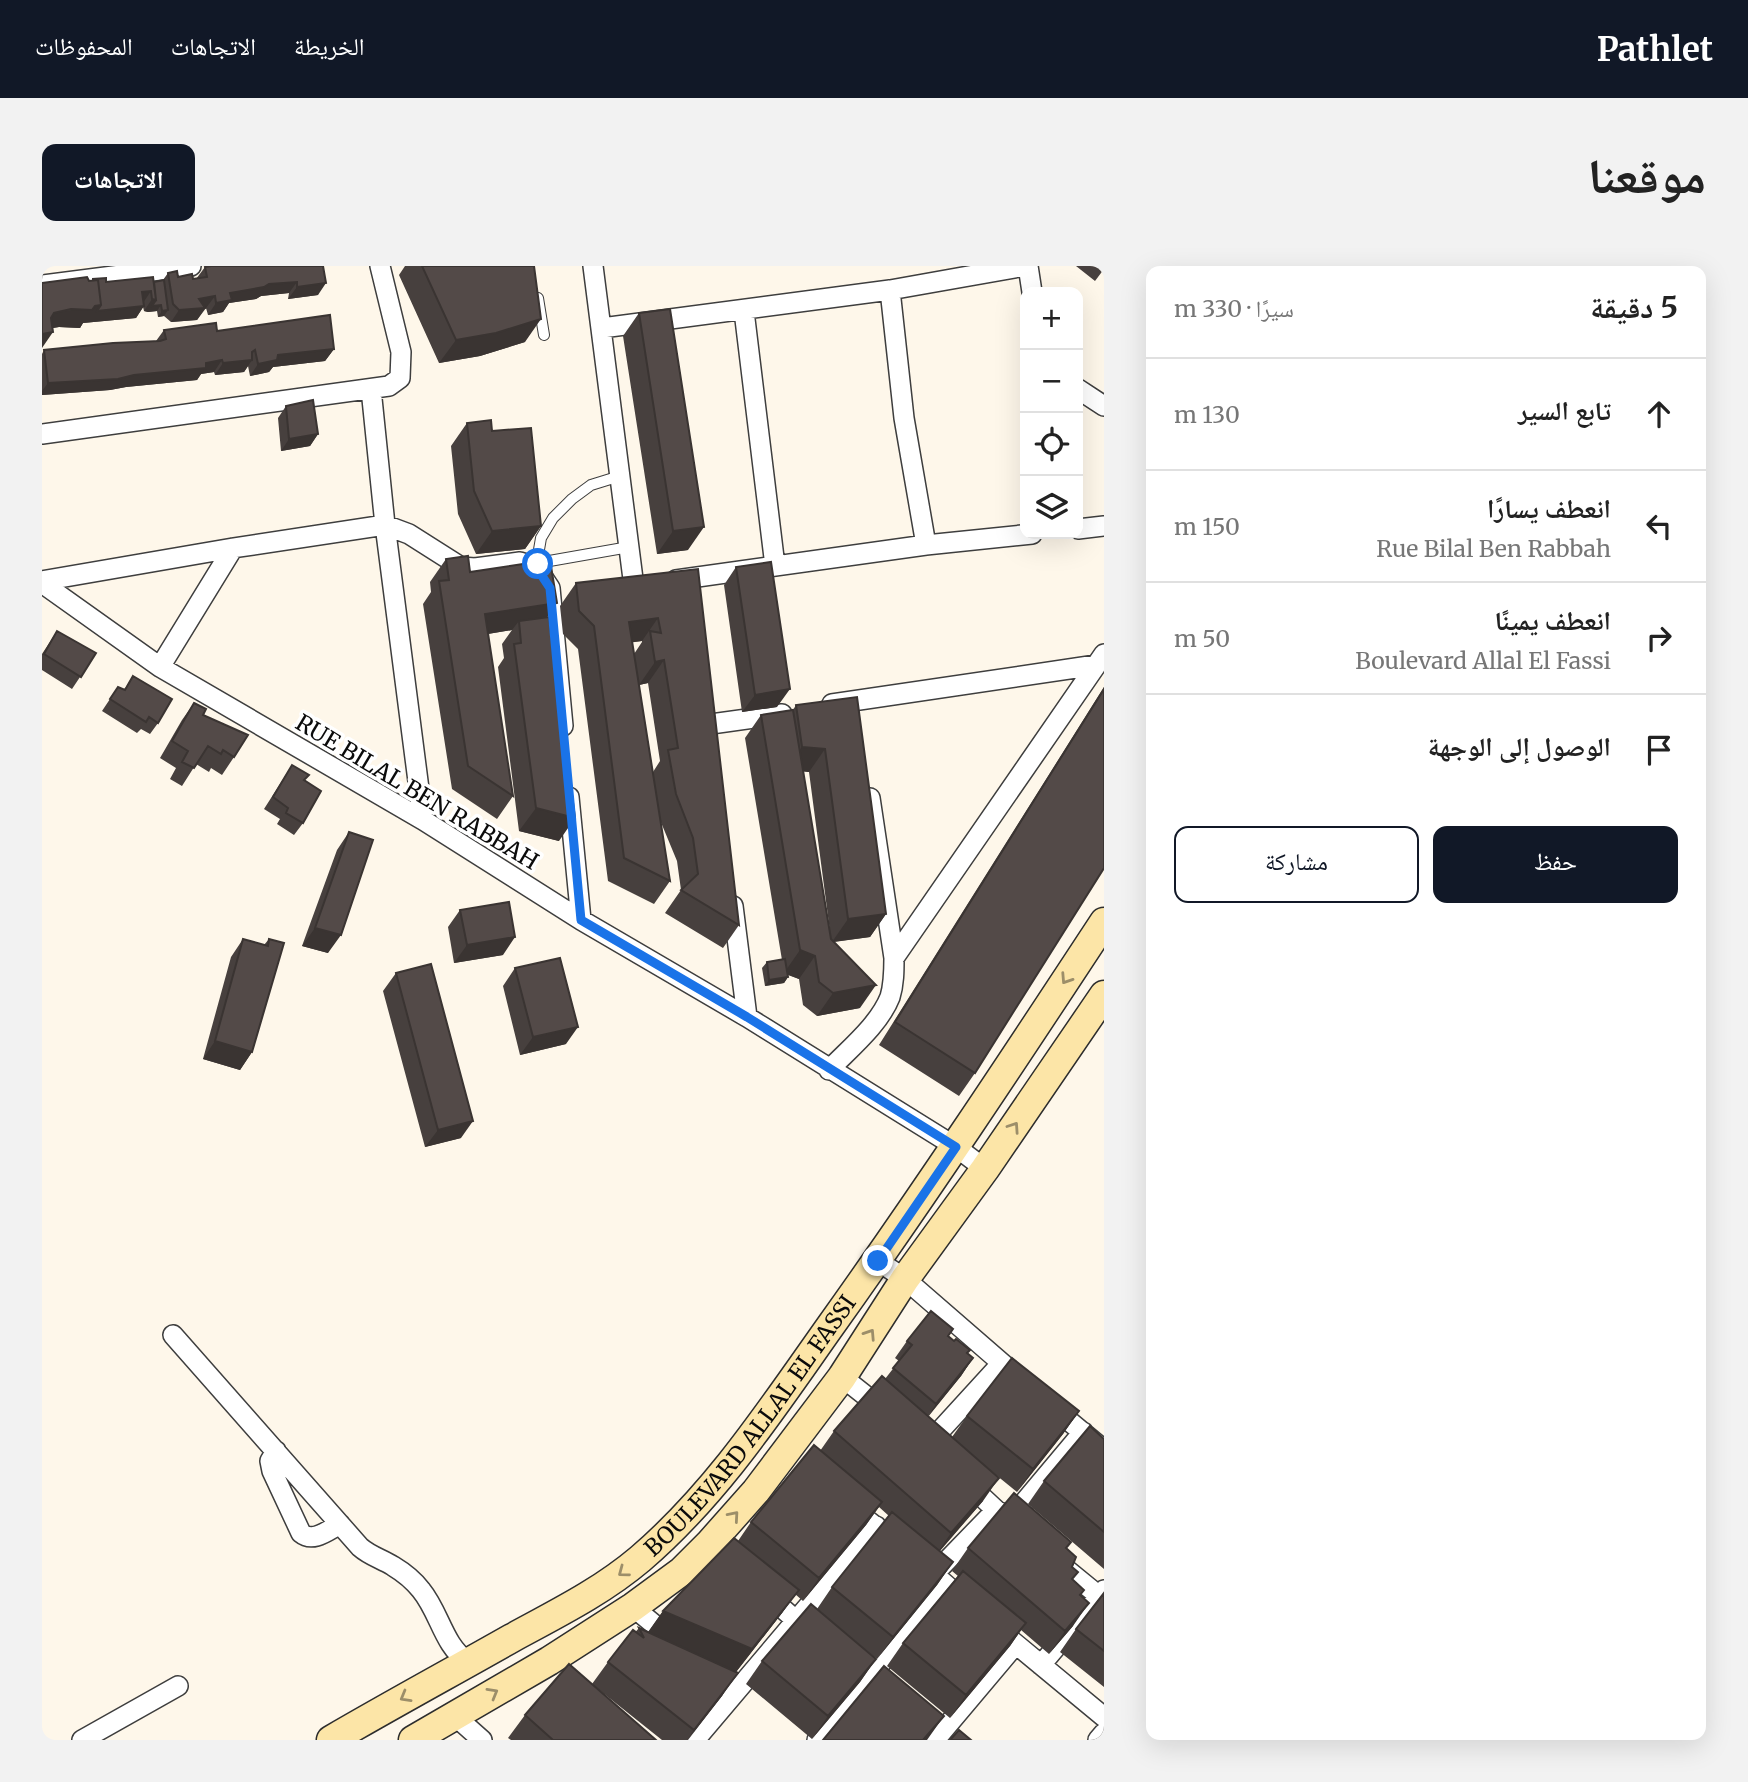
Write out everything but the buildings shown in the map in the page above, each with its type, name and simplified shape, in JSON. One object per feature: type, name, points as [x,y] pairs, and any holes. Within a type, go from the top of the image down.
[{"type":"main road","name":"BOULEVARD ALLAL EL FASSI","points":[[331,1740],[597,1591],[639,1560],[715,1485],[878,1261],[1104,922]]},
{"type":"main road","name":"BOULEVARD ALLAL EL FASSI","points":[[413,1740],[554,1665],[714,1548],[791,1461],[905,1279],[985,1169],[1104,995]]},
{"type":"street","points":[[42,285],[191,266]]},
{"type":"street","points":[[42,434],[389,386],[400,378],[402,365],[380,266]]},
{"type":"street","points":[[593,266],[634,587]]},
{"type":"street","points":[[602,327],[890,290],[1027,266],[1031,287]]},
{"type":"street","points":[[890,290],[904,418],[926,545]]},
{"type":"street","points":[[744,310],[775,566]]},
{"type":"street","points":[[371,389],[385,525],[423,820]]},
{"type":"street","points":[[1083,392],[1104,407]]},
{"type":"street","points":[[42,582],[233,548],[385,525],[409,534],[461,567],[475,568],[520,562],[537,565],[550,588],[564,740]]},
{"type":"street","points":[[1083,528],[1104,526]]},
{"type":"street","points":[[610,587],[692,585],[775,566],[1020,535]]},
{"type":"street","points":[[160,667],[233,548]]},
{"type":"street","name":"RUE BILAL BEN RABBAH","points":[[42,582],[160,667],[423,820],[581,920],[747,1017],[956,1147],[985,1169]]},
{"type":"street","points":[[550,588],[574,588]]},
{"type":"street","points":[[711,724],[810,708],[857,706],[1100,659]]},
{"type":"street","points":[[894,958],[1100,659]]},
{"type":"street","points":[[829,1070],[866,1031],[889,999],[894,980],[894,958],[867,781]]},
{"type":"street","points":[[568,782],[581,920]]},
{"type":"street","points":[[730,884],[747,1017]]},
{"type":"street","points":[[878,1261],[905,1279],[1104,1450]]},
{"type":"street","points":[[173,1335],[366,1553],[392,1565],[423,1593],[449,1643],[468,1662]]},
{"type":"street","points":[[927,1445],[1001,1364]]},
{"type":"street","points":[[842,1377],[897,1421]]},
{"type":"street","points":[[1014,1519],[1026,1500],[1083,1432]]},
{"type":"street","points":[[276,1451],[270,1461],[272,1471],[301,1533],[312,1538],[340,1524]]},
{"type":"street","points":[[955,1472],[996,1510],[1014,1519],[1054,1559],[1102,1593],[1041,1665]]},
{"type":"street","points":[[832,1492],[1104,1717]]},
{"type":"street","points":[[817,1740],[867,1680],[940,1580],[996,1510]]},
{"type":"street","points":[[695,1740],[731,1688],[796,1620],[876,1526]]},
{"type":"street","points":[[406,1577],[441,1655],[443,1675]]},
{"type":"street","points":[[748,1578],[827,1646]]},
{"type":"street","points":[[633,1607],[684,1650]]},
{"type":"street","points":[[897,1705],[936,1740],[1015,1645]]},
{"type":"street","points":[[82,1740],[178,1686]]},
{"type":"street","points":[[455,1716],[482,1740]]},
{"type":"street","points":[[1098,1740],[1104,1734]]},
{"type":"lane","points":[[536,289],[544,335]]},
{"type":"lane","points":[[620,476],[591,485],[553,518],[541,538],[537,565],[629,547]]},
{"type":"route","points":[[538,564],[536,567],[550,588],[581,920],[747,1017],[956,1147],[878,1261]]}]
